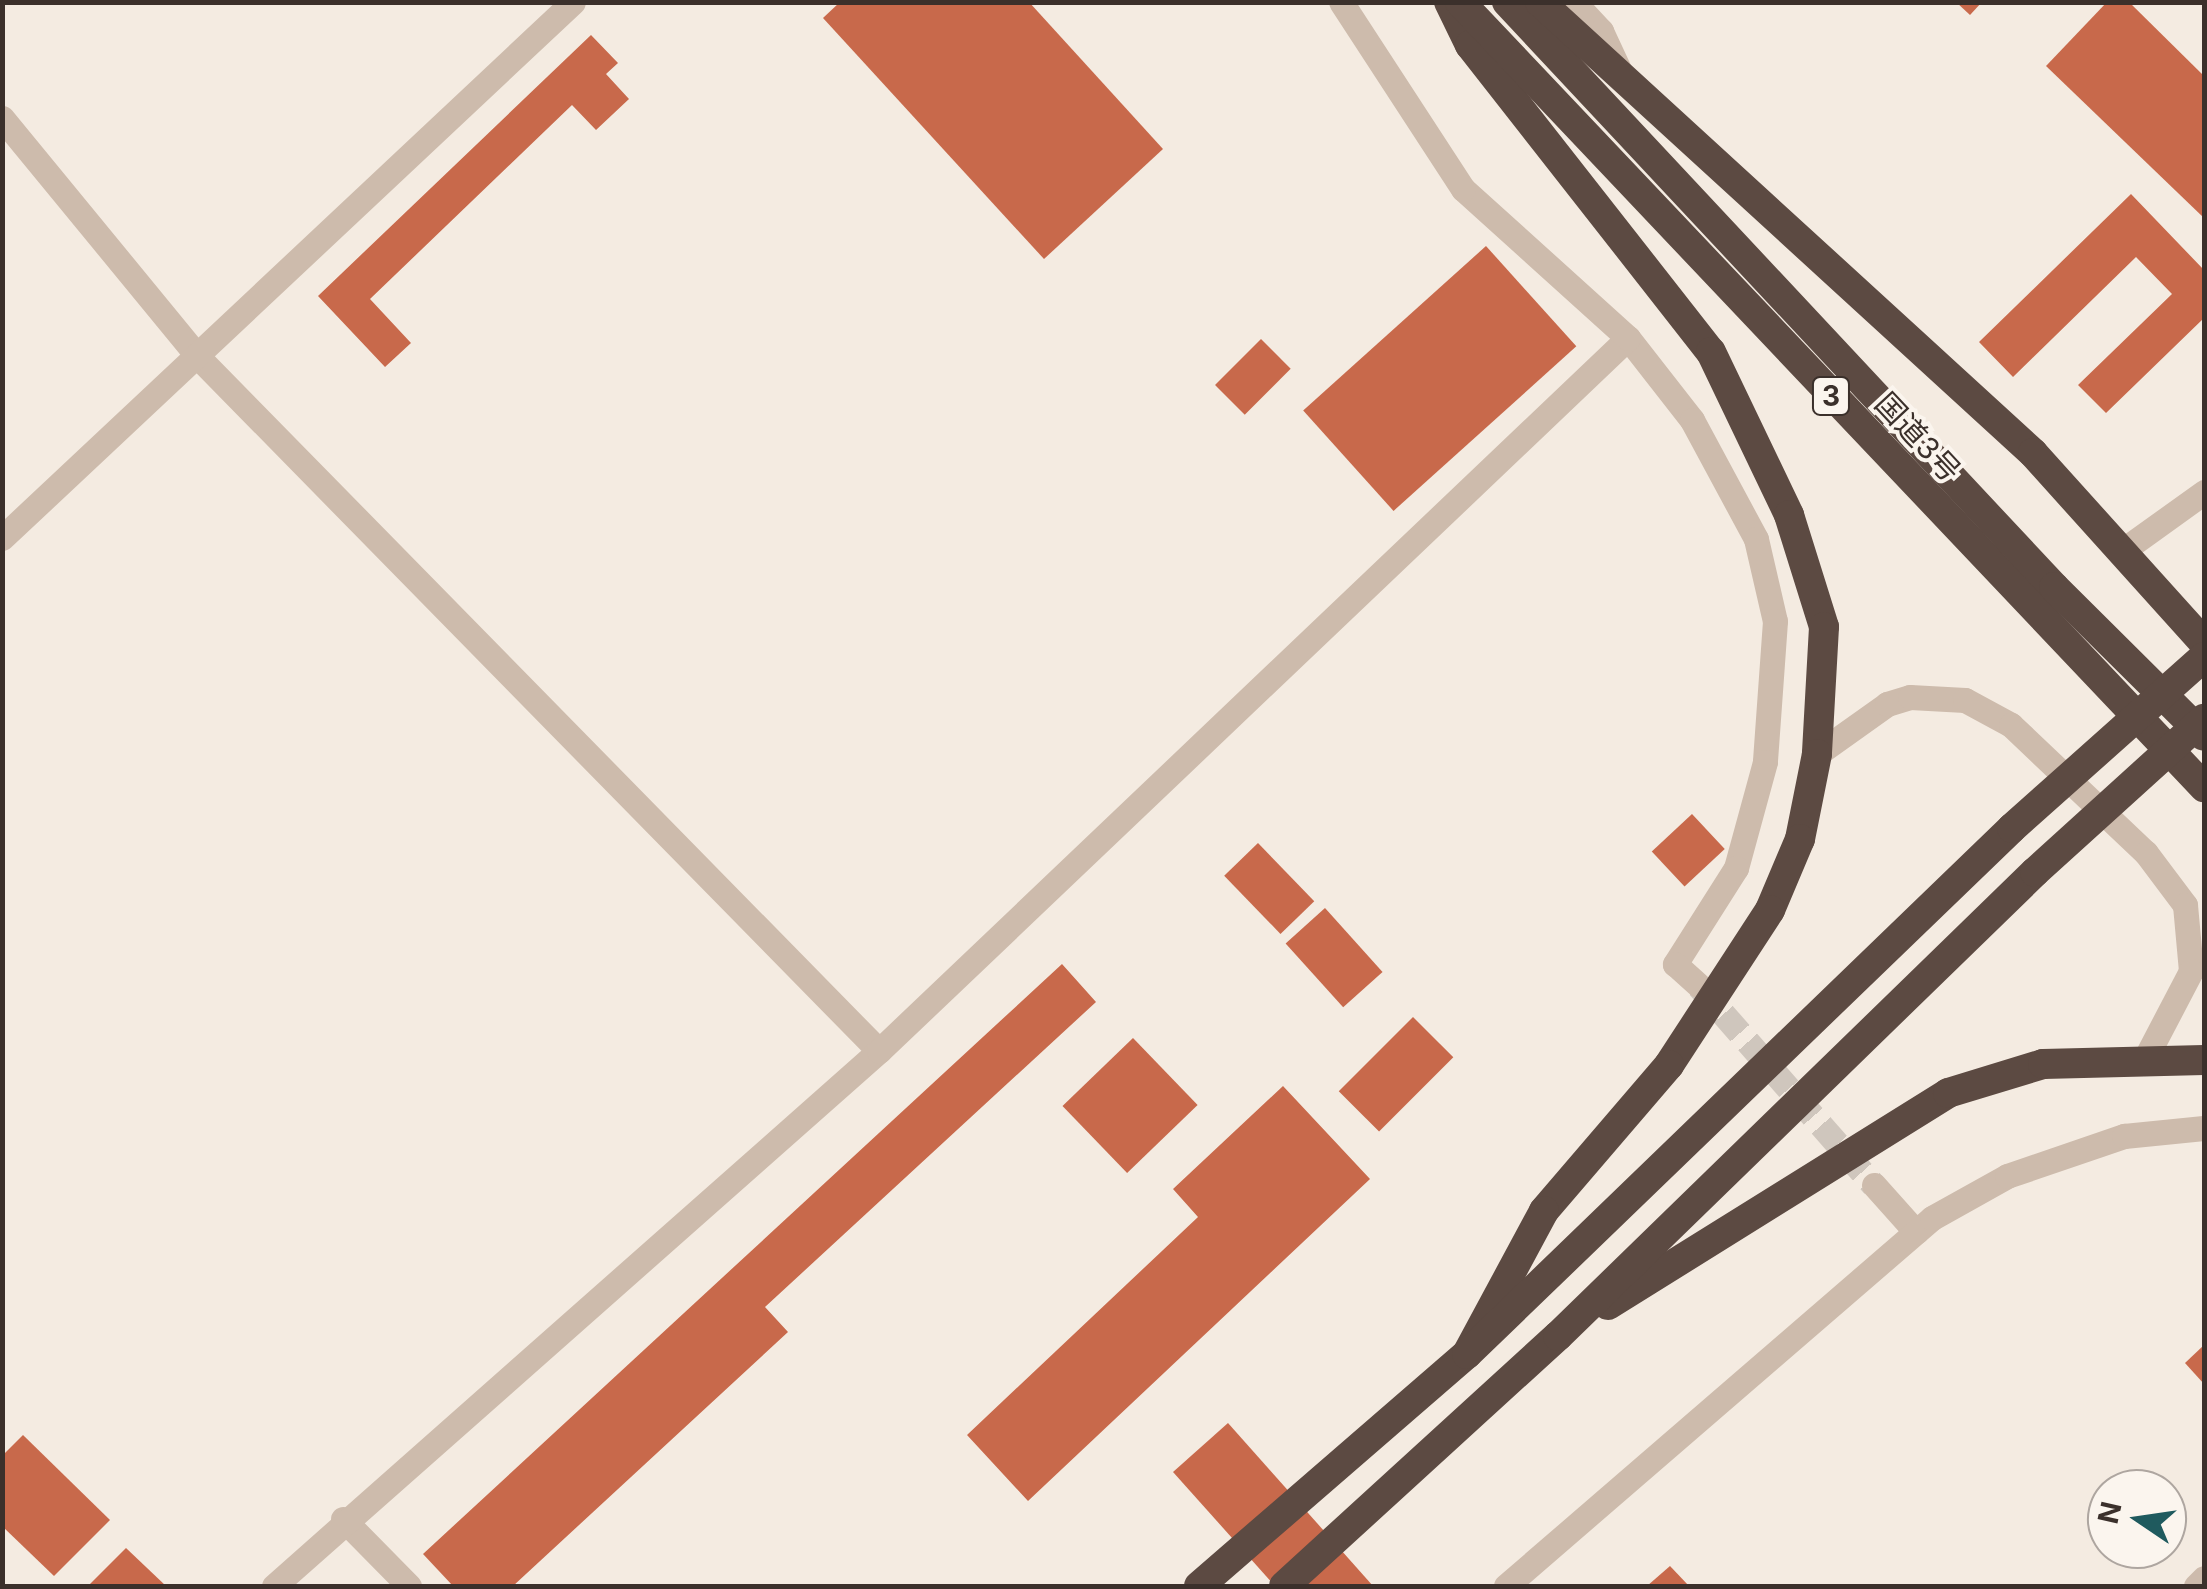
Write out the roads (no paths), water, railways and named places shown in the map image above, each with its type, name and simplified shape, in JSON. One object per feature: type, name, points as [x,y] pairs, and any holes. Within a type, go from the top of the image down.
[{"type":"highway","points":[[1449,2],[1482,60],[1711,352],[1789,515],[1824,627],[1818,754],[1800,839],[1770,910],[1669,1065],[1544,1210],[1467,1354]]},
{"type":"highway","name":"国道3号","points":[[1460,2],[2204,787]]},
{"type":"highway","name":"国道3号","points":[[1507,2],[2054,587],[2204,736]]},
{"type":"highway","points":[[1540,2],[2034,453],[2204,643]]},
{"type":"highway","points":[[1199,1586],[1467,1354],[2012,828],[2204,657]]},
{"type":"highway","points":[[1284,1586],[1558,1336],[2035,872],[2204,719]]},
{"type":"highway","points":[[1558,1336],[1948,1092],[2043,1064],[2145,1058],[2204,1060]]},
{"type":"street","points":[[2,538],[200,359],[573,2]]},
{"type":"street","points":[[1341,2],[1463,189],[1628,338],[1692,420],[1756,539],[1775,622],[1766,762],[1736,868],[1675,964],[1698,985]]},
{"type":"street","points":[[1574,2],[1602,31],[1623,78]]},
{"type":"street","points":[[2,118],[200,359],[879,1051]]},
{"type":"street","points":[[274,1586],[343,1519],[879,1051],[1628,338]]},
{"type":"street","points":[[2161,525],[2204,480]]},
{"type":"street","points":[[2122,552],[2204,492]]},
{"type":"street","points":[[1818,754],[1887,704],[1910,697],[1965,700],[2011,726],[2146,853],[2185,904],[2191,971],[2145,1058]]},
{"type":"street","points":[[1506,1586],[1916,1232],[2007,1176],[2124,1136],[2204,1128]]},
{"type":"street","points":[[1874,1185],[1916,1232]]},
{"type":"street","points":[[343,1519],[410,1586]]},
{"type":"street","points":[[2196,1586],[2204,1578]]},
{"type":"tunnel","points":[[1699,986],[1874,1185]]}]
